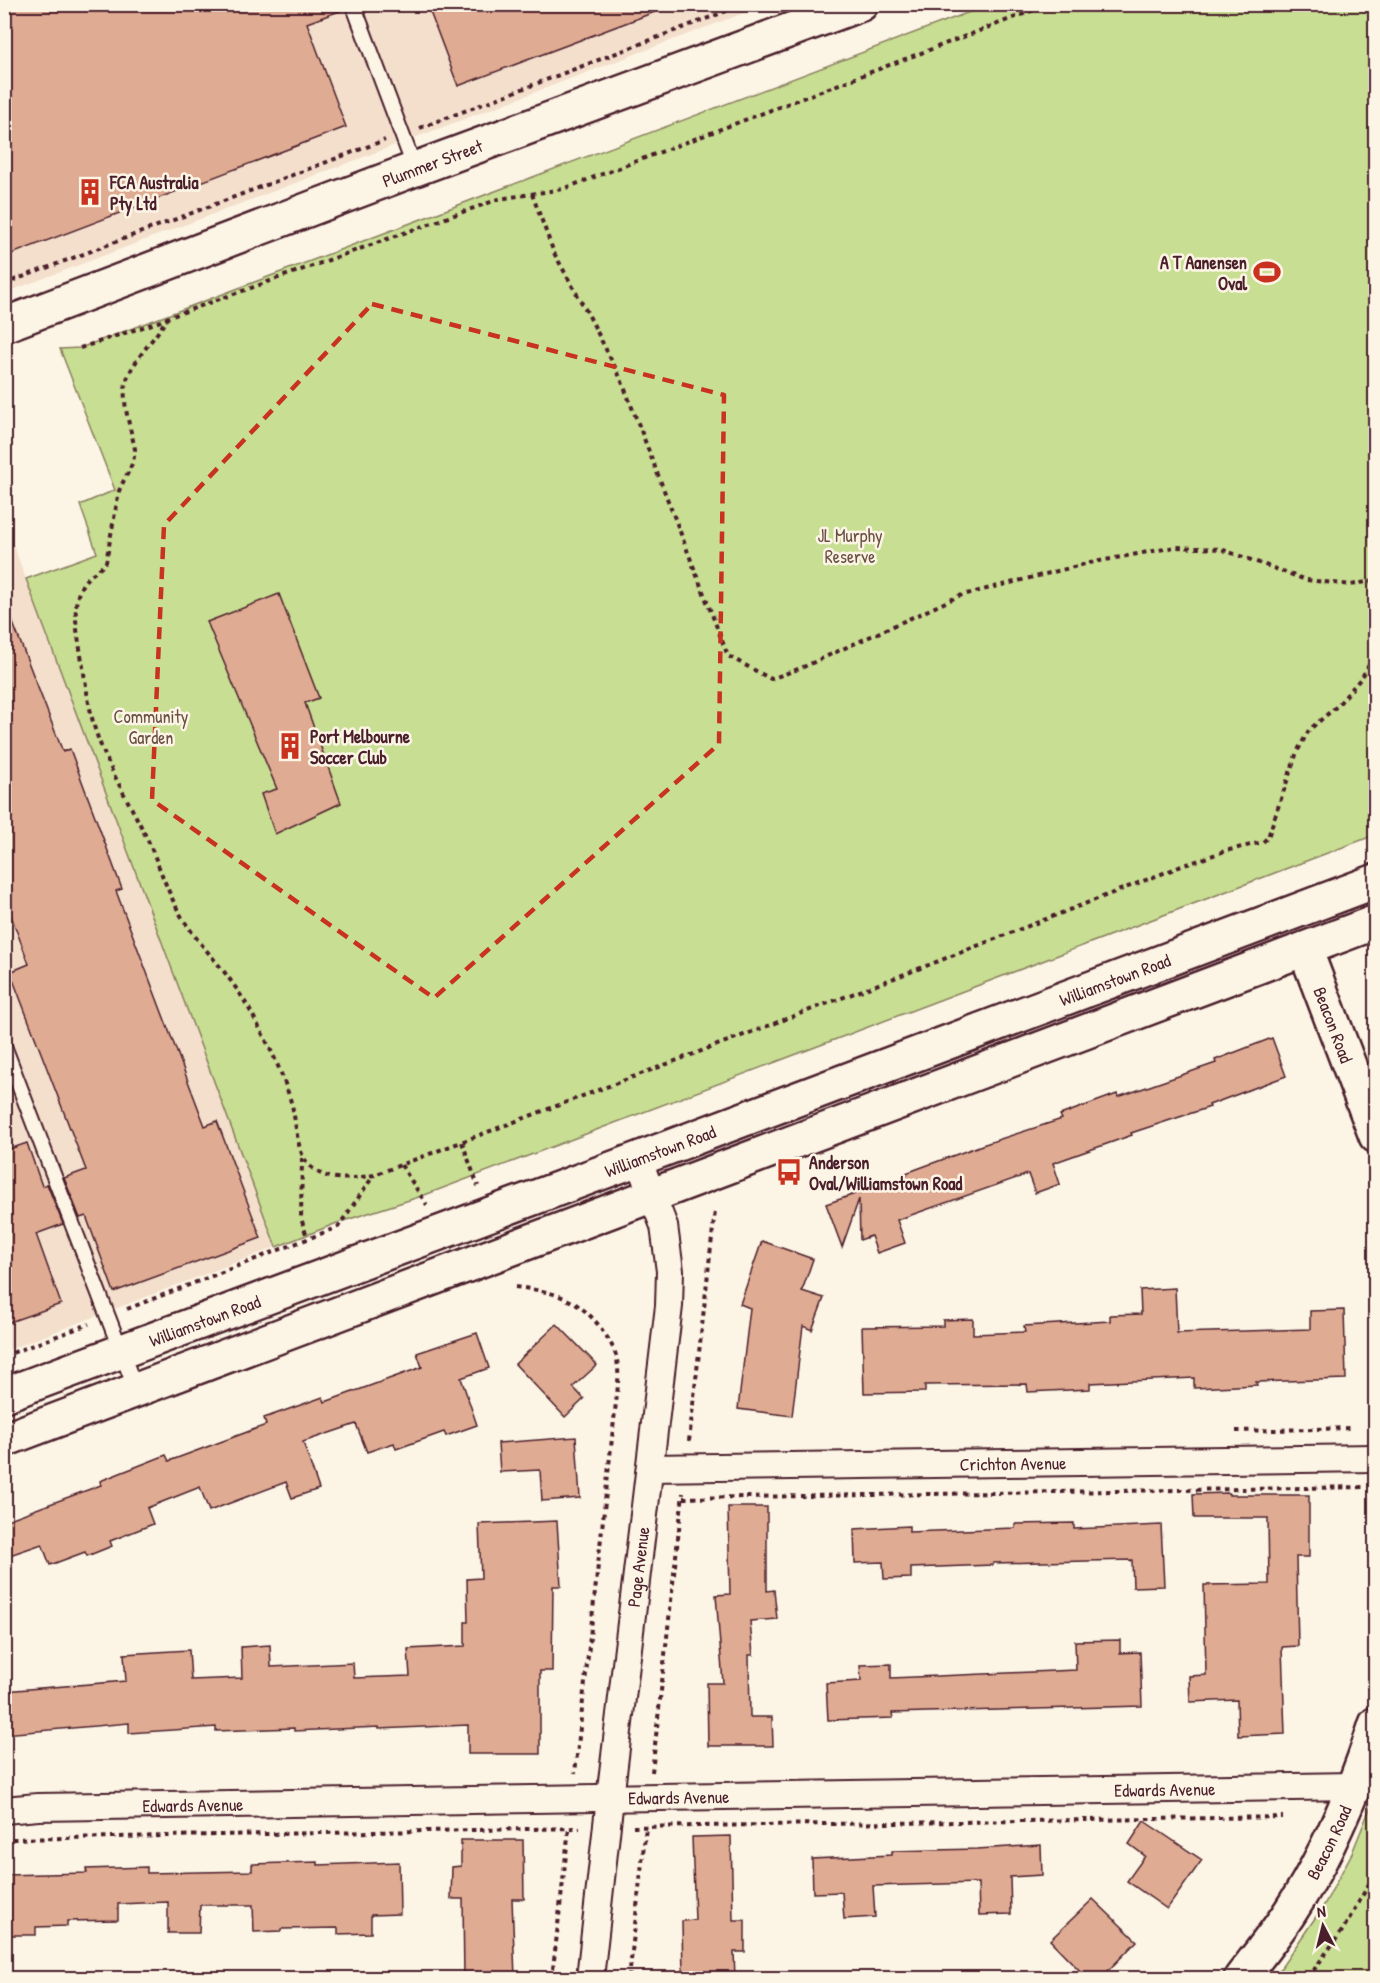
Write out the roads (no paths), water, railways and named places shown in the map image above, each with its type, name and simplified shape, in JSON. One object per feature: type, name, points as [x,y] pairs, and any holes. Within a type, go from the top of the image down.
[{"type":"main road","name":"Plummer Street","points":[[4,325],[861,4]]},
{"type":"main road","name":"Williamstown Road","points":[[4,1395],[1376,881]]},
{"type":"main road","points":[[1305,949],[1317,903],[1376,913]]},
{"type":"main road","name":"Williamstown Road","points":[[4,1440],[1376,922]]},
{"type":"main road","name":"Beacon Road","points":[[1305,949],[1376,1136]]},
{"type":"main road","name":"Beacon Road","points":[[1241,1978],[1291,1910],[1328,1844],[1376,1724]]},
{"type":"street","name":"Page Avenue","points":[[590,1978],[669,1306],[670,1271],[664,1226],[638,1159]]},
{"type":"street","name":"Crichton Avenue","points":[[650,1468],[1376,1458]]},
{"type":"street","name":"Edwards Avenue","points":[[4,1809],[1353,1786]]},
{"type":"lane","points":[[353,4],[415,170]]},
{"type":"lane","points":[[4,1046],[136,1390]]},
{"type":"place","name":"FCA Australia Pty Ltd","points":[[90,192]]},
{"type":"place","name":"A T Aanensen Oval","points":[[1267,272]]},
{"type":"place","name":"Port Melbourne Soccer Club","points":[[290,746]]},
{"type":"place","name":"Anderson Oval/Williamstown Road","points":[[789,1172]]},
{"type":"park label","name":"JL Murphy Reserve","points":[[850,545]]},
{"type":"park label","name":"Community Garden","points":[[151,726]]}]
